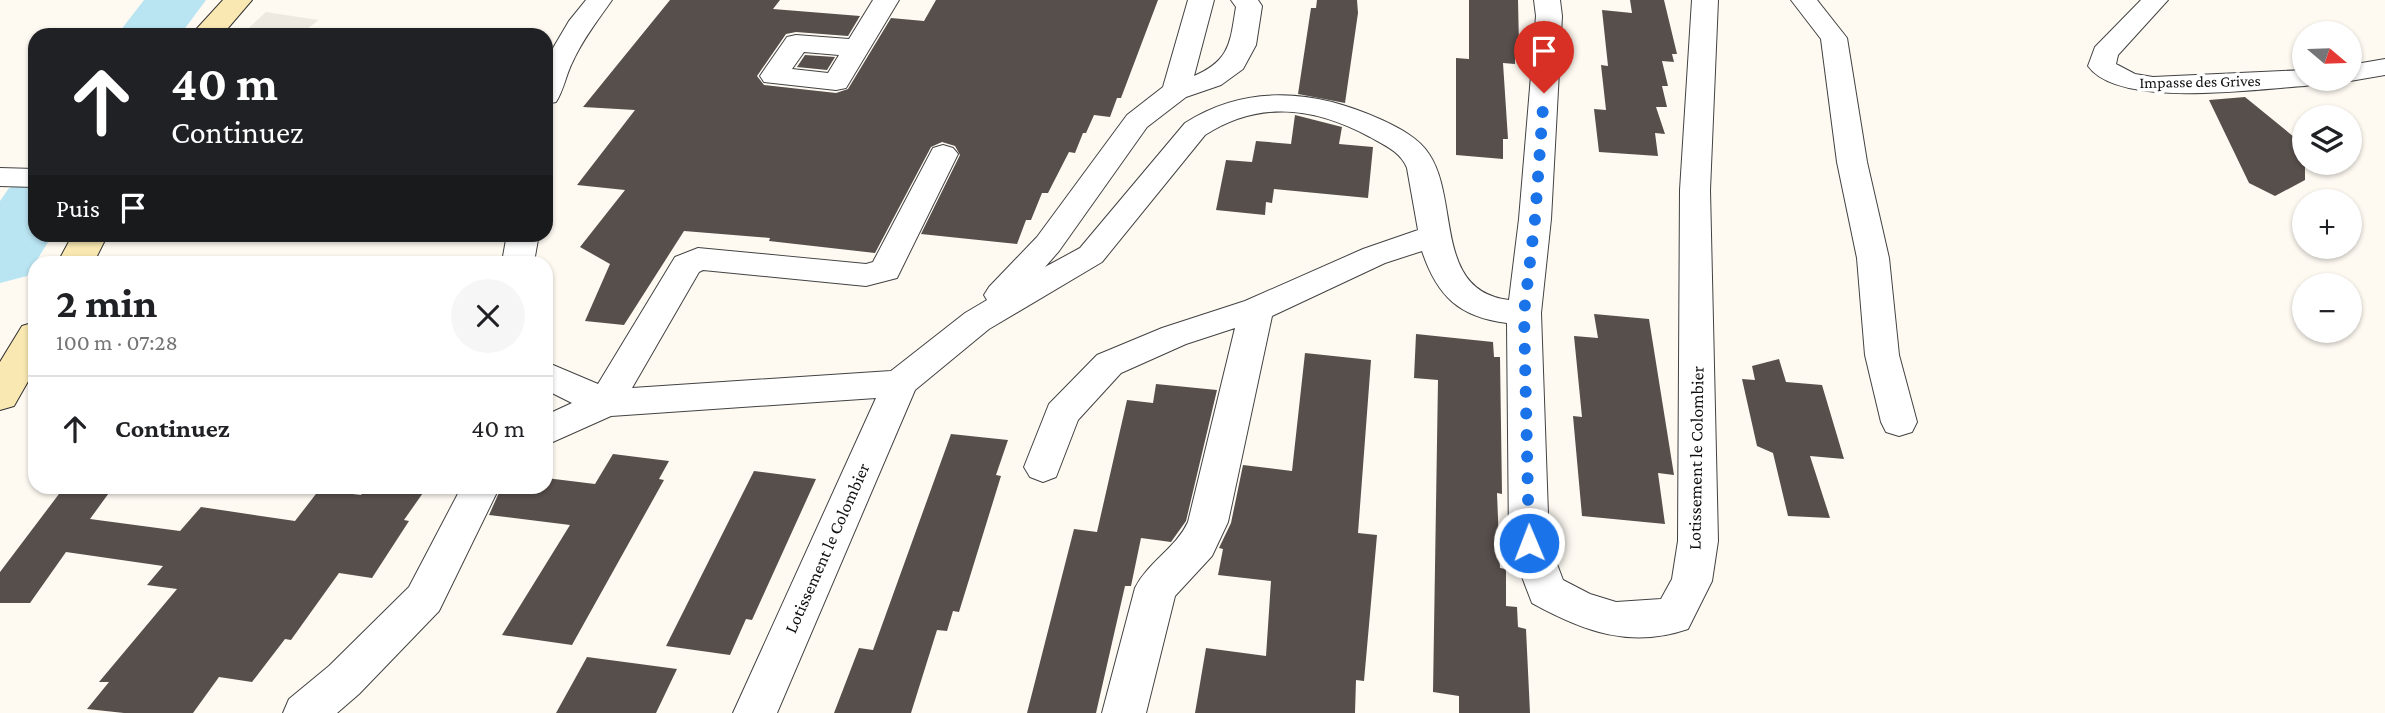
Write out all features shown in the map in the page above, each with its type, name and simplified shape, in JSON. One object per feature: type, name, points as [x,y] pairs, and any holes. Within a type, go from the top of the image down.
[{"type":"main road","points":[[213,28],[239,0]]},
{"type":"main road","points":[[0,396],[28,347]]},
{"type":"street","points":[[553,77],[582,20],[598,0]]},
{"type":"street","points":[[857,48],[886,0]]},
{"type":"street","points":[[1176,91],[1201,0]]},
{"type":"street","points":[[977,321],[1048,244],[1137,121],[1176,91],[1201,83],[1232,65],[1239,55],[1249,6],[1244,0]]},
{"type":"street","points":[[1524,313],[1535,219],[1549,16],[1547,0]]},
{"type":"street","name":"Lotissement le Colombier","points":[[754,713],[900,383],[977,321],[1091,255],[1195,129],[1211,116],[1234,108],[1283,103],[1316,106],[1362,121],[1395,139],[1417,157],[1427,185],[1443,264],[1460,293],[1485,307],[1524,313],[1529,543],[1547,591],[1577,607],[1616,621],[1673,616],[1692,580],[1698,541],[1695,190],[1705,0]]},
{"type":"street","points":[[1804,0],[1834,38],[1852,162],[1872,258],[1882,355],[1899,422]]},
{"type":"street","name":"Impasse des Grives","points":[[2155,0],[2105,53],[2102,66],[2109,73],[2129,82],[2153,85],[2292,79]]},
{"type":"street","points":[[2362,71],[2385,67]]},
{"type":"street","points":[[605,403],[687,265],[698,259],[866,275],[885,270],[943,153]]},
{"type":"street","points":[[1043,467],[1062,414],[1109,364],[1174,336],[1257,309],[1374,256],[1436,234]]},
{"type":"street","points":[[1124,713],[1156,588],[1198,545],[1208,522],[1257,309]]},
{"type":"street","points":[[553,378],[605,403]]},
{"type":"street","points":[[553,427],[605,403],[900,383]]},
{"type":"street","points":[[305,713],[344,680],[424,599],[477,494]]},
{"type":"shaded area","points":[[266,12],[319,20],[308,28],[249,28]]},
{"type":"building","points":[[670,0],[780,0],[773,9],[860,16],[848,36],[796,32],[786,34],[757,76],[764,85],[836,93],[848,89],[891,18],[924,21],[936,0],[1158,0],[1121,98],[1117,98],[1110,117],[1094,115],[1075,153],[1069,152],[1048,193],[1042,193],[1031,220],[1026,220],[1017,244],[921,234],[960,155],[955,146],[942,142],[931,147],[875,253],[769,241],[770,238],[684,231],[624,325],[585,321],[610,264],[580,247],[625,190],[577,185],[635,110],[583,107]]},
{"type":"building","points":[[1317,0],[1357,0],[1358,13],[1345,103],[1298,94],[1311,8],[1316,8]]},
{"type":"building","points":[[1469,0],[1518,0],[1519,46],[1515,46],[1515,64],[1503,63],[1508,139],[1503,139],[1503,159],[1456,155],[1456,58],[1469,59]]},
{"type":"building","points":[[1630,0],[1664,0],[1677,54],[1672,54],[1674,62],[1662,61],[1668,86],[1662,86],[1667,107],[1656,107],[1665,134],[1655,133],[1658,156],[1599,152],[1594,109],[1606,110],[1601,65],[1608,66],[1602,10],[1632,13]]},
{"type":"building","points":[[805,55],[835,57],[827,70],[797,67]]},
{"type":"building","points":[[2245,97],[2292,135],[2292,175],[2305,175],[2305,180],[2275,196],[2249,183],[2209,100]]},
{"type":"building","points":[[1295,115],[1342,127],[1339,144],[1373,147],[1368,198],[1274,189],[1272,203],[1266,202],[1265,215],[1216,210],[1226,160],[1252,162],[1256,141],[1291,144]]},
{"type":"building","points":[[1594,314],[1649,319],[1674,475],[1658,473],[1665,524],[1582,516],[1573,416],[1582,417],[1574,336],[1598,338]]},
{"type":"building","points":[[1416,334],[1493,342],[1494,357],[1500,357],[1502,494],[1497,493],[1500,568],[1506,569],[1506,606],[1517,607],[1518,627],[1526,629],[1530,713],[1459,713],[1459,696],[1433,692],[1438,380],[1414,378]]},
{"type":"building","points":[[1305,353],[1371,360],[1358,533],[1377,535],[1364,681],[1356,680],[1355,713],[1195,713],[1206,648],[1266,656],[1271,581],[1218,575],[1223,549],[1219,548],[1231,523],[1243,465],[1292,471]]},
{"type":"building","points":[[1779,359],[1786,382],[1822,385],[1844,459],[1810,456],[1830,518],[1788,516],[1773,453],[1757,446],[1742,379],[1755,380],[1752,366]]},
{"type":"building","points":[[1156,384],[1217,390],[1186,521],[1171,542],[1141,538],[1131,586],[1125,586],[1096,713],[1027,713],[1074,529],[1097,532],[1127,400],[1153,403]]},
{"type":"building","points":[[951,434],[1008,440],[996,475],[1001,476],[959,612],[953,611],[947,631],[937,630],[911,713],[834,713],[859,648],[873,650]]},
{"type":"building","points":[[613,454],[669,461],[659,479],[664,480],[572,645],[502,635],[570,525],[489,515],[498,494],[553,494],[553,479],[595,484]]},
{"type":"building","points":[[754,471],[816,479],[752,620],[746,619],[730,655],[666,646]]},
{"type":"building","points":[[59,494],[108,494],[90,519],[180,531],[201,507],[295,521],[316,494],[422,494],[404,520],[409,521],[372,578],[339,573],[291,640],[285,639],[252,682],[219,677],[193,713],[124,713],[87,709],[109,682],[99,682],[177,589],[147,585],[163,566],[66,552],[30,603],[0,603],[0,572]]},
{"type":"building","points":[[587,657],[677,669],[656,713],[556,713]]},
{"type":"waterway","points":[[154,28],[176,0]]},
{"type":"waterway","points":[[0,258],[28,215]]},
{"type":"route","points":[[1529,543],[1524,313],[1535,219],[1544,93]]}]
